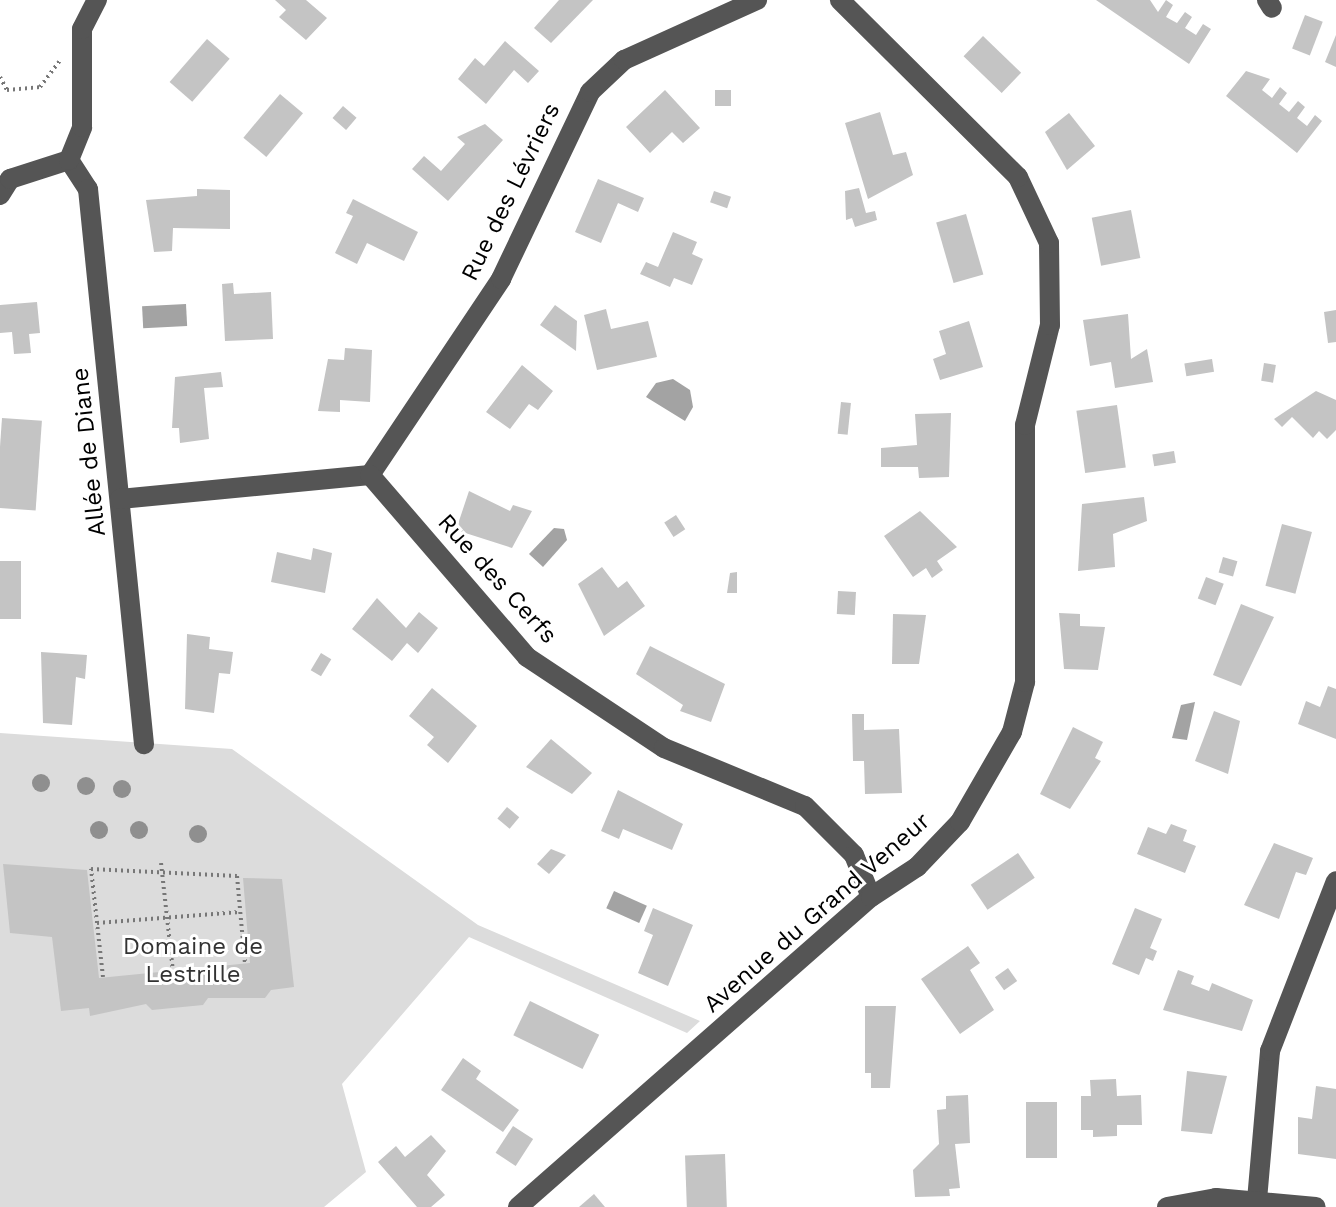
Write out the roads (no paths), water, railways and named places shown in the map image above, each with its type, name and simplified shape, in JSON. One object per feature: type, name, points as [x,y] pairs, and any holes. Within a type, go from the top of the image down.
[{"type":"street","points":[[0,195],[10,179],[69,160],[82,127],[82,29],[97,0]]},
{"type":"street","name":"Rue des Lévriers","points":[[370,475],[501,279],[590,92],[624,60],[757,0]]},
{"type":"street","name":"Avenue du Grand Veneur","points":[[518,1207],[871,897],[917,867],[960,822],[1012,732],[1025,682],[1025,425],[1050,325],[1049,243],[1018,177],[840,0]]},
{"type":"street","name":"Allée de Diane","points":[[69,160],[88,189],[144,744]]},
{"type":"street","points":[[120,499],[370,475]]},
{"type":"street","name":"Rue des Cerfs","points":[[370,475],[527,657],[664,748],[805,806],[854,855],[871,897]]},
{"type":"street","points":[[1257,1200],[1270,1051],[1336,881]]},
{"type":"street","points":[[1167,1207],[1257,1200],[1316,1207]]},
{"type":"park label","name":"Domaine de Lestrille","points":[[193,961]]}]
